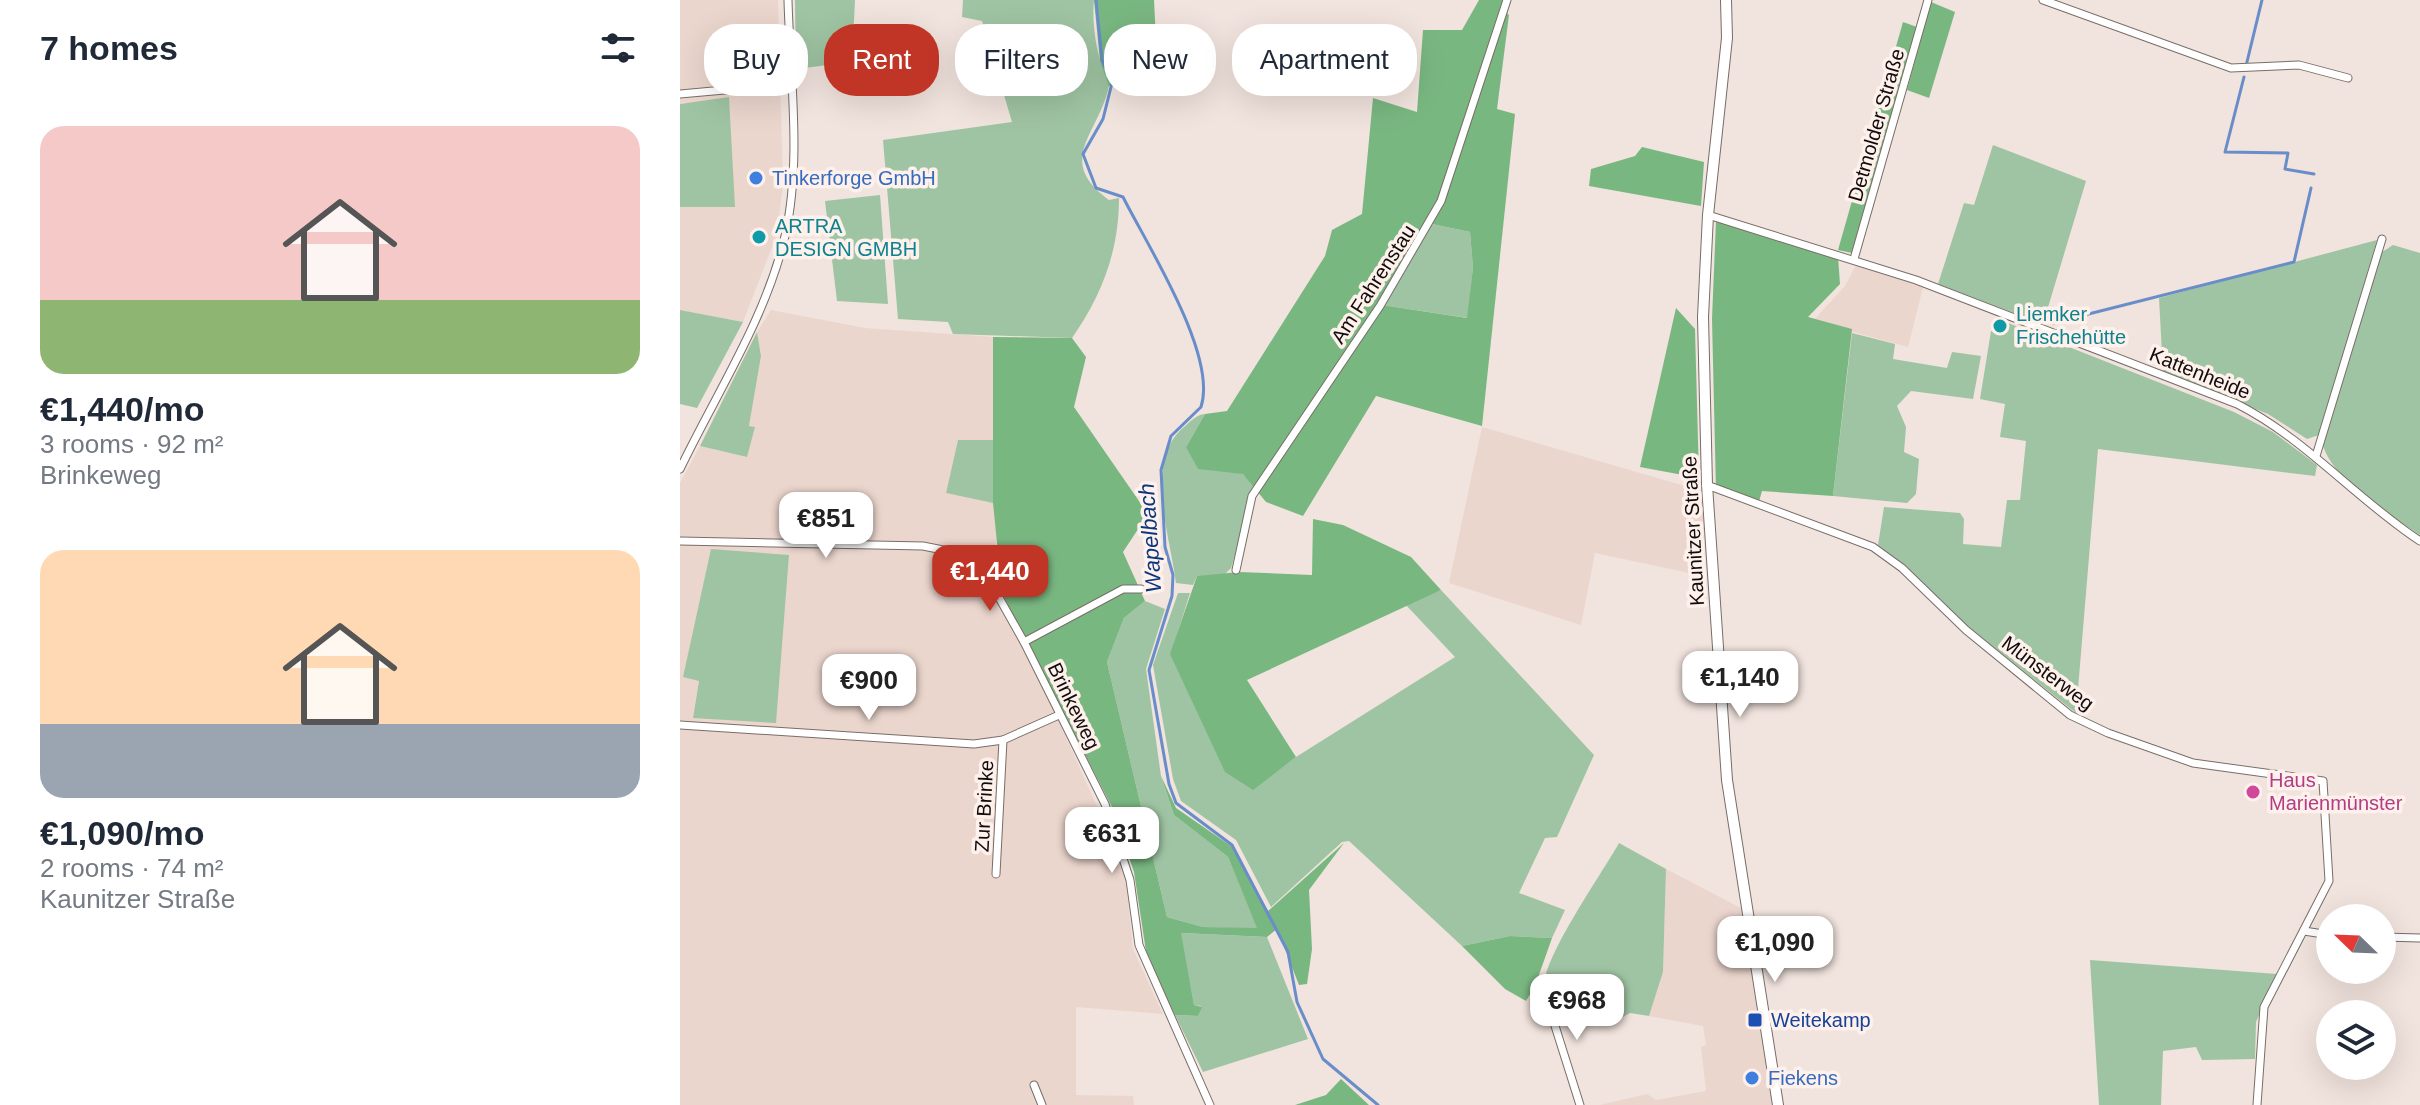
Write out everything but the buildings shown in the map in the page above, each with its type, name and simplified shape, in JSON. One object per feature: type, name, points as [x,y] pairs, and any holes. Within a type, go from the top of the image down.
[{"type":"street","points":[[788,0],[789,24]]},
{"type":"street","name":"Am Fahrenstau","points":[[1236,570],[1252,496],[1380,306],[1431,224],[1496,42],[1507,0]]},
{"type":"street","name":"Kaunitzer Straße","points":[[1726,0],[1727,38],[1708,215],[1703,317],[1707,485],[1727,780],[1778,1105]]},
{"type":"street","name":"Detmolder Straße","points":[[1854,259],[1928,0]]},
{"type":"street","points":[[2043,0],[2231,68],[2299,65],[2348,78]]},
{"type":"street","points":[[680,94],[704,92]]},
{"type":"street","points":[[680,469],[764,298],[784,237],[793,187],[790,96]]},
{"type":"street","name":"Kattenheide","points":[[1708,215],[1854,259],[2237,404],[2274,423],[2316,456],[2384,518],[2420,541]]},
{"type":"street","points":[[2316,456],[2382,239]]},
{"type":"street","name":"Münsterweg","points":[[1707,485],[1873,547],[1902,568],[1966,630],[2070,715],[2108,733],[2193,763],[2320,779],[2324,785],[2331,869],[2329,881],[2304,931]]},
{"type":"street","name":"Brinkeweg","points":[[680,541],[942,548],[963,557],[985,577],[1024,642],[1105,804],[1130,880],[1139,945],[1210,1105]]},
{"type":"street","points":[[1024,642],[1123,589],[1141,589]]},
{"type":"street","name":"Zur Brinke","points":[[680,725],[974,744],[1003,740],[1059,715]]},
{"type":"street","name":"Zur Brinke","points":[[996,874],[1003,740]]},
{"type":"street","points":[[2257,1105],[2264,1007],[2304,931],[2316,933]]},
{"type":"street","points":[[2396,937],[2420,938]]},
{"type":"street","points":[[1538,999],[1550,1010],[1580,1105]]},
{"type":"street","points":[[1034,1085],[1042,1105]]},
{"type":"shaded area","points":[[680,0],[778,0],[779,24],[704,24],[704,96],[781,96],[783,184],[777,234],[743,322],[680,310],[680,207],[734,207],[685,102],[680,104]]},
{"type":"shaded area","points":[[1857,263],[1923,287],[1908,347],[1813,321],[1845,286]]},
{"type":"shaded area","points":[[771,310],[865,328],[993,337],[993,440],[958,440],[946,493],[993,503],[997,539],[987,569],[1001,580],[1001,593],[1100,813],[1126,882],[1133,949],[1163,1014],[1076,1007],[1076,1095],[1133,1096],[1134,1105],[680,1105],[680,483],[700,446],[747,457],[754,427],[749,426],[761,356],[757,332]],"holes":[[[789,555],[693,718],[699,681],[684,676]]]},
{"type":"shaded area","points":[[1482,427],[1702,491],[1705,555],[1695,566],[1694,574],[1595,553],[1581,625],[1449,583]]},
{"type":"shaded area","points":[[1666,869],[1741,908],[1774,1105],[1600,1105],[1647,1094],[1656,1100],[1706,1091],[1701,1047],[1706,1045],[1703,1026],[1649,1016],[1663,972]]},
{"type":"green space","points":[[795,0],[855,0],[854,24],[824,24],[824,66],[808,68],[808,24],[795,24]]},
{"type":"green space","points":[[963,0],[1094,0],[1097,48],[1104,68],[1106,96],[1082,159],[1084,172],[1093,186],[1109,200],[1119,198],[1118,217],[1107,272],[1072,338],[953,334],[948,322],[898,319],[883,140],[1012,122],[1004,96],[1088,96],[1088,24],[983,24],[982,21],[962,17]]},
{"type":"green space","points":[[1094,0],[1154,0],[1155,24],[1104,24],[1104,72],[1100,61]]},
{"type":"green space","points":[[1479,0],[1504,0],[1502,9],[1509,15],[1497,109],[1515,114],[1482,426],[1376,396],[1303,516],[1266,502],[1243,474],[1198,469],[1186,447],[1205,414],[1227,411],[1325,256],[1332,230],[1362,214],[1373,98],[1417,112],[1423,30],[1462,30]],"holes":[[[1432,224],[1470,232],[1473,268],[1467,318],[1382,305]]]},
{"type":"green space","points":[[1931,2],[1955,12],[1929,98],[1907,90]]},
{"type":"green space","points":[[1903,22],[1917,27],[1852,253],[1838,250]]},
{"type":"green space","points":[[729,97],[735,207],[680,207],[680,104]]},
{"type":"green space","points":[[1993,145],[2086,181],[2043,324],[1938,284],[1964,203],[1974,205]]},
{"type":"green space","points":[[1642,147],[1704,162],[1701,206],[1589,186],[1591,169],[1635,156]]},
{"type":"green space","points":[[880,195],[888,304],[837,301],[825,201]]},
{"type":"green space","points":[[1716,221],[1838,257],[1840,284],[1808,317],[1852,329],[1833,496],[1762,491],[1758,505],[1716,491],[1712,319]]},
{"type":"green space","points":[[1432,224],[1470,232],[1473,268],[1468,318],[1382,305]]},
{"type":"green space","points":[[2377,240],[2319,435],[2307,439],[2268,414],[2163,372],[2159,298]]},
{"type":"green space","points":[[2393,245],[2420,253],[2420,535],[2350,484],[2328,458],[2322,443],[2379,254]]},
{"type":"green space","points":[[1676,308],[1695,329],[1699,478],[1640,467]]},
{"type":"green space","points":[[680,310],[743,322],[697,408],[680,404]]},
{"type":"green space","points":[[2008,323],[2234,412],[2273,432],[2317,465],[2315,476],[2098,449],[2076,713],[1968,627],[1904,564],[1878,545],[1884,507],[1960,513],[1964,519],[1963,544],[2001,547],[2007,500],[2020,500],[2026,441],[2000,437],[2005,404],[1980,399],[1991,331],[2004,335]]},
{"type":"green space","points":[[757,332],[761,356],[749,426],[755,427],[747,457],[700,446]]},
{"type":"green space","points":[[1852,333],[1895,344],[1893,359],[1947,368],[1952,352],[1981,356],[1973,399],[1911,391],[1897,406],[1906,427],[1904,452],[1919,459],[1916,494],[1907,503],[1833,496]]},
{"type":"green space","points":[[993,337],[1072,338],[1086,357],[1074,407],[1148,514],[1123,552],[1145,601],[1124,618],[1107,662],[1167,917],[1203,927],[1257,928],[1228,857],[1174,815],[1161,776],[1176,808],[1231,846],[1268,911],[1344,843],[1309,890],[1312,949],[1307,984],[1299,985],[1277,929],[1267,937],[1181,933],[1194,1005],[1202,1007],[1198,1016],[1175,1015],[1147,958],[1134,872],[1112,807],[1002,593],[993,503]]},
{"type":"green space","points":[[1205,414],[1186,447],[1243,474],[1255,486],[1231,568],[1223,576],[1197,576],[1193,585],[1176,583],[1163,501],[1165,459],[1172,441],[1184,427]]},
{"type":"green space","points":[[958,440],[993,440],[993,503],[946,493]]},
{"type":"green space","points":[[1313,519],[1343,525],[1411,557],[1441,590],[1247,680],[1296,757],[1253,790],[1225,772],[1170,654],[1197,576],[1239,572],[1312,575]]},
{"type":"green space","points":[[711,549],[789,555],[776,723],[693,718],[699,681],[683,677]]},
{"type":"green space","points":[[1441,590],[1594,755],[1557,837],[1545,838],[1519,893],[1565,910],[1552,938],[1510,936],[1462,946],[1349,841],[1342,842],[1271,907],[1236,840],[1181,801],[1173,779],[1153,665],[1178,593],[1190,593],[1171,654],[1253,789],[1296,757],[1455,657],[1405,604]]},
{"type":"green space","points":[[1145,601],[1165,609],[1146,669],[1161,776],[1174,815],[1228,857],[1258,929],[1203,927],[1167,917],[1107,662],[1124,618]]},
{"type":"green space","points":[[1619,843],[1666,869],[1663,972],[1649,1016],[1630,1013],[1621,1018],[1583,1005],[1553,1008],[1544,991],[1547,972],[1563,935]]},
{"type":"green space","points":[[1180,933],[1267,937],[1308,1039],[1203,1072],[1175,1015],[1198,1016],[1201,1006],[1194,1005]]},
{"type":"green space","points":[[1510,936],[1552,938],[1535,986],[1526,1001],[1505,989],[1462,946]]},
{"type":"green space","points":[[2090,960],[2277,974],[2256,1022],[2255,1059],[2202,1060],[2196,1047],[2163,1051],[2161,1105],[2099,1105]]},
{"type":"green space","points":[[1341,1079],[1369,1105],[1295,1105],[1326,1095]]},
{"type":"waterway","name":"Wapelbach","points":[[1096,0],[1102,60],[1112,83],[1103,119],[1083,154],[1096,188],[1123,197],[1163,271],[1190,330],[1204,385],[1201,407],[1171,436],[1161,470],[1165,547],[1173,575],[1172,596],[1149,670],[1169,784],[1176,803],[1232,845],[1288,952],[1297,1002],[1323,1059],[1378,1105]]},
{"type":"waterway","points":[[2246,66],[2262,0]]},
{"type":"waterway","points":[[2244,77],[2225,152],[2288,153],[2285,169],[2314,174]]},
{"type":"waterway","points":[[2053,323],[2294,262],[2311,188]]},
{"type":"place","name":"Tinkerforge GmbH","points":[[756,178]]},
{"type":"place","name":"ARTRA DESIGN GMBH","points":[[759,237]]},
{"type":"place","name":"Liemker Frischehütte","points":[[2000,326]]},
{"type":"place","name":"Haus Marienmünster","points":[[2253,792]]},
{"type":"place","name":"Weitekamp","points":[[1755,1020]]},
{"type":"place","name":"Fiekens","points":[[1752,1078]]}]
